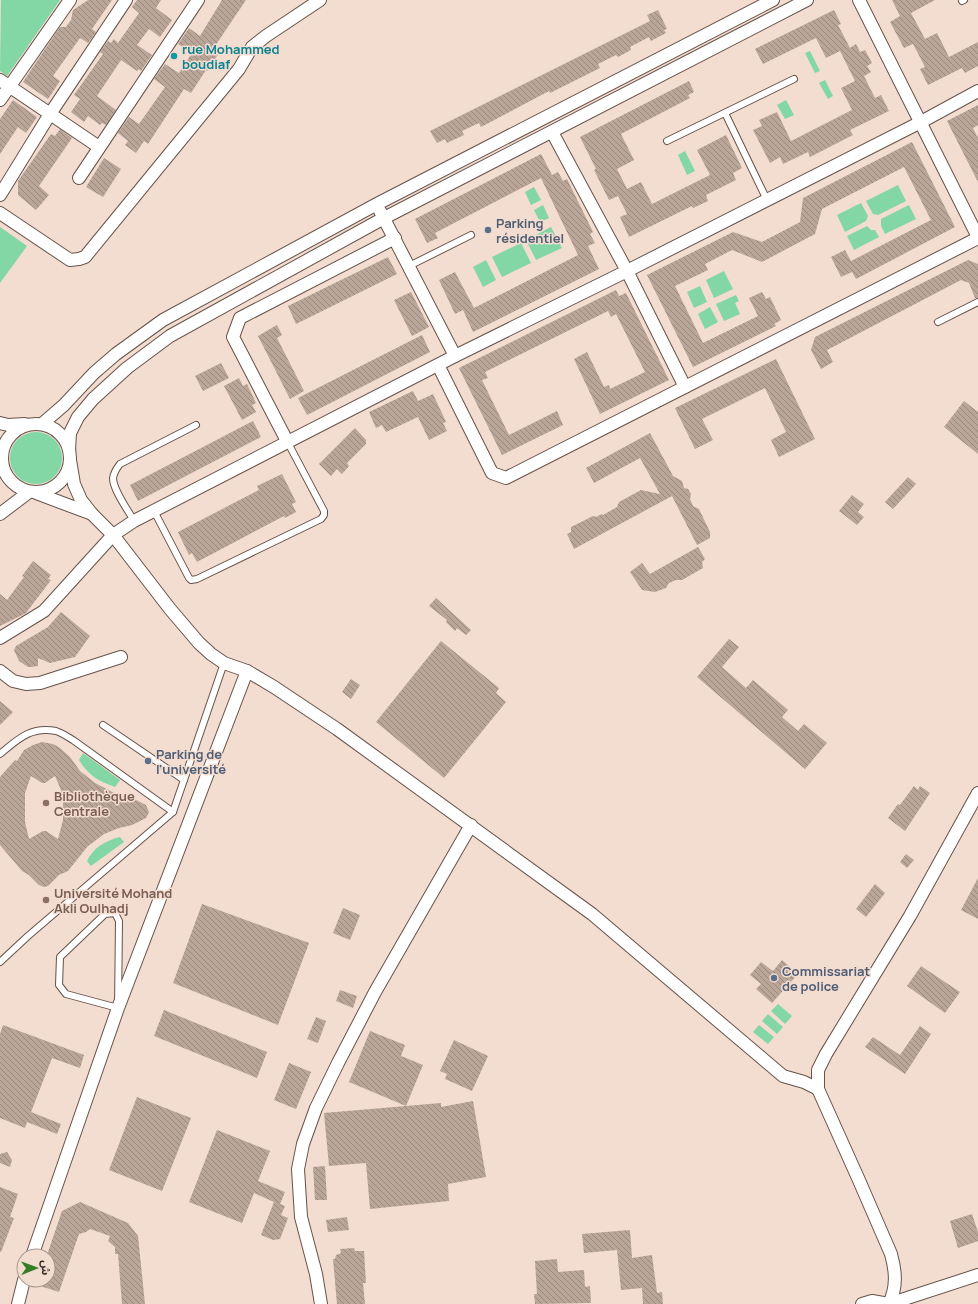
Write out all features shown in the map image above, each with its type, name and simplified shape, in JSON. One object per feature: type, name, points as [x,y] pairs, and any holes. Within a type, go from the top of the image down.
[{"type":"street","points":[[0,100],[5,83],[70,0]]},
{"type":"street","points":[[0,195],[50,114],[126,0]]},
{"type":"street","points":[[79,178],[198,0]]},
{"type":"street","points":[[0,213],[70,260],[85,257],[238,69],[252,47],[320,0]]},
{"type":"street","points":[[92,514],[14,485],[2,468],[2,451],[8,438],[18,428],[36,424],[64,405],[94,373],[116,354],[163,320],[377,204],[773,0]]},
{"type":"street","points":[[0,514],[32,492],[42,492],[56,486],[66,474],[70,433],[78,417],[108,384],[170,336],[384,218],[807,0]]},
{"type":"street","points":[[438,365],[492,473],[506,478],[978,237],[859,0]]},
{"type":"street","points":[[5,83],[99,147]]},
{"type":"street","points":[[0,638],[44,611],[113,534],[134,521],[455,356],[767,200],[978,91]]},
{"type":"street","points":[[552,132],[626,271],[685,387]]},
{"type":"street","points":[[377,204],[455,356]]},
{"type":"street","points":[[287,442],[233,337],[240,318],[395,238]]},
{"type":"street","points":[[0,423],[8,425],[36,424],[51,427],[59,433],[65,441],[74,484],[81,500],[92,514],[113,534],[170,609],[210,654],[224,663],[247,671],[274,687],[471,825],[592,914],[783,1076],[804,1082],[818,1089]]},
{"type":"street","points":[[0,671],[13,681],[26,684],[40,683],[121,657]]},
{"type":"street","points":[[35,1248],[74,1139],[118,1008],[247,671]]},
{"type":"street","points":[[889,1304],[894,1293],[896,1280],[895,1267],[891,1254],[849,1156],[818,1089],[818,1070],[826,1054],[910,916],[978,793]]},
{"type":"street","points":[[321,1304],[316,1274],[300,1217],[298,1169],[303,1144],[316,1108],[375,992],[471,825]]},
{"type":"street","points":[[862,1304],[872,1301],[889,1304],[978,1275]]},
{"type":"street","points":[[18,1304],[22,1288]]},
{"type":"lane","points":[[667,141],[794,79]]},
{"type":"lane","points":[[725,113],[767,200]]},
{"type":"lane","points":[[409,266],[471,235]]},
{"type":"lane","points":[[938,322],[978,302]]},
{"type":"lane","points":[[134,521],[114,486],[113,478],[115,471],[120,464],[196,425]]},
{"type":"lane","points":[[154,511],[191,580],[197,579],[320,519],[324,515],[324,511],[287,442]]},
{"type":"lane","points":[[0,962],[28,936],[173,812],[224,663]]},
{"type":"lane","points":[[103,726],[184,780]]},
{"type":"lane","points":[[0,754],[16,741],[36,730],[57,732],[73,740],[173,812]]},
{"type":"lane","points":[[115,913],[119,921],[118,1008],[66,994],[60,985],[60,957],[105,914],[115,913]]},
{"type":"green space","points":[[1,0],[60,0],[7,76],[0,71]]},
{"type":"green space","points":[[810,51],[820,71],[815,73],[805,53]]},
{"type":"green space","points":[[825,80],[833,96],[828,99],[819,83]]},
{"type":"green space","points":[[786,100],[794,115],[785,119],[777,105]]},
{"type":"green space","points":[[685,151],[695,171],[687,175],[678,155]]},
{"type":"green space","points":[[898,185],[906,201],[878,215],[873,214],[866,201]]},
{"type":"green space","points":[[534,187],[541,200],[531,205],[525,192]]},
{"type":"green space","points":[[861,203],[868,216],[866,221],[845,232],[837,215]]},
{"type":"green space","points":[[543,205],[549,218],[540,222],[534,210]]},
{"type":"green space","points":[[909,205],[916,219],[885,234],[881,226],[881,219]]},
{"type":"green space","points":[[867,226],[871,230],[875,230],[879,237],[854,250],[847,236]]},
{"type":"green space","points":[[0,227],[27,246],[0,283]]},
{"type":"green space","points":[[551,227],[562,248],[536,260],[526,240]]},
{"type":"green space","points":[[521,243],[531,263],[502,277],[492,257]]},
{"type":"green space","points":[[486,260],[496,280],[483,287],[473,267]]},
{"type":"green space","points":[[724,271],[733,289],[714,298],[706,280]]},
{"type":"green space","points":[[700,286],[707,302],[694,308],[687,292]]},
{"type":"green space","points":[[736,295],[739,301],[735,303],[740,314],[724,321],[716,304]]},
{"type":"green space","points":[[710,307],[718,322],[705,329],[698,314]]},
{"type":"green space","points":[[31,432],[41,432],[51,436],[58,443],[62,453],[62,463],[58,473],[51,480],[41,484],[31,484],[21,480],[14,473],[10,463],[10,453],[14,443],[21,436]]},
{"type":"green space","points":[[83,753],[120,780],[115,787],[99,780],[86,770],[79,760]]},
{"type":"green space","points":[[120,837],[124,842],[91,866],[87,861],[97,848],[110,840]]},
{"type":"green space","points":[[778,1004],[792,1016],[785,1024],[771,1011]]},
{"type":"green space","points":[[768,1014],[783,1027],[777,1034],[762,1021]]},
{"type":"green space","points":[[759,1025],[774,1037],[768,1044],[753,1032]]},
{"type":"building","points":[[88,0],[112,0],[92,29],[96,32],[88,43],[80,38],[53,76],[60,81],[48,99],[23,82],[60,27],[66,27],[71,20],[73,10]]},
{"type":"building","points":[[137,0],[161,0],[156,8],[172,20],[160,37],[149,29],[137,45],[152,55],[141,71],[139,69],[137,71],[121,60],[97,96],[116,110],[106,125],[102,123],[100,125],[88,116],[84,122],[71,112],[80,99],[74,95],[103,54],[100,52],[108,41],[111,43],[114,39],[118,43],[139,13],[132,7]]},
{"type":"building","points":[[222,0],[246,0],[213,49],[219,53],[207,71],[206,70],[191,93],[184,89],[148,144],[144,141],[136,153],[125,145],[128,141],[118,133],[129,117],[139,124],[165,87],[154,79],[165,64],[179,73],[192,53],[178,44],[189,28],[200,36]]},
{"type":"building","points":[[892,0],[935,0],[911,13],[925,39],[937,33],[949,57],[978,42],[978,66],[965,73],[962,68],[928,85],[920,69],[925,67],[913,44],[904,48],[890,22],[900,16]]},
{"type":"building","points":[[658,10],[667,29],[664,30],[666,33],[651,41],[649,37],[630,47],[631,50],[618,57],[616,55],[598,64],[600,68],[550,93],[549,91],[481,127],[479,123],[462,131],[464,135],[447,143],[445,139],[437,143],[430,131],[650,21],[647,15]]},
{"type":"building","points":[[834,10],[841,24],[838,25],[850,48],[856,44],[860,52],[865,50],[872,63],[867,66],[871,72],[864,76],[875,98],[881,95],[889,111],[850,130],[853,135],[810,157],[808,152],[783,164],[780,157],[770,163],[753,130],[762,126],[759,120],[777,112],[791,141],[852,110],[841,88],[855,81],[840,51],[826,58],[816,38],[763,64],[755,49]]},
{"type":"building","points":[[689,81],[694,92],[688,95],[690,98],[621,134],[634,160],[617,169],[627,189],[641,182],[652,204],[710,175],[697,150],[726,135],[742,168],[733,173],[736,180],[706,195],[708,201],[693,208],[692,206],[629,237],[620,217],[627,214],[618,196],[609,200],[580,137]]},
{"type":"building","points":[[13,100],[37,117],[26,133],[18,127],[0,154],[0,119]]},
{"type":"building","points":[[978,105],[978,125],[973,128],[978,138],[978,182],[947,121]]},
{"type":"building","points":[[60,129],[72,138],[39,186],[49,195],[36,210],[18,195],[18,181],[51,134],[55,136]]},
{"type":"building","points":[[912,142],[955,227],[856,279],[852,272],[841,277],[831,257],[845,250],[851,261],[931,220],[904,167],[822,209],[815,234],[762,262],[732,250],[705,264],[708,270],[675,286],[703,343],[758,316],[749,298],[762,292],[766,299],[770,297],[781,320],[774,324],[776,326],[693,367],[647,275],[733,232],[762,242],[800,222],[803,198]]},
{"type":"building","points":[[541,154],[552,175],[558,172],[563,181],[567,179],[593,232],[590,234],[595,243],[588,246],[599,269],[473,332],[463,310],[455,314],[439,280],[455,272],[474,308],[578,255],[541,178],[435,233],[438,238],[427,243],[415,219]]},
{"type":"building","points":[[104,158],[121,169],[103,197],[86,187]]},
{"type":"building","points":[[388,257],[397,274],[296,324],[288,306]]},
{"type":"building","points":[[968,260],[978,264],[978,298],[975,298],[969,283],[961,280],[827,350],[833,362],[821,369],[811,350],[815,337]]},
{"type":"building","points":[[616,290],[619,296],[626,293],[669,380],[600,414],[574,359],[587,352],[604,387],[609,385],[610,389],[645,372],[616,314],[611,317],[608,311],[485,372],[488,378],[482,380],[509,435],[557,411],[563,425],[502,455],[459,368]]},
{"type":"building","points":[[411,292],[429,327],[412,336],[394,300]]},
{"type":"building","points":[[277,325],[282,335],[277,338],[304,391],[290,399],[258,336]]},
{"type":"building","points":[[422,335],[430,352],[307,415],[298,398]]},
{"type":"building","points":[[776,359],[815,439],[779,457],[771,440],[786,432],[765,388],[702,419],[713,440],[695,449],[675,408]]},
{"type":"building","points":[[221,363],[229,378],[203,391],[195,376]]},
{"type":"building","points":[[239,378],[243,386],[247,384],[256,403],[252,405],[256,412],[242,420],[224,386]]},
{"type":"building","points":[[413,391],[418,401],[433,394],[446,422],[443,423],[447,431],[429,440],[418,417],[386,432],[382,425],[376,428],[369,412]]},
{"type":"building","points":[[964,401],[978,412],[978,454],[944,427]]},
{"type":"building","points":[[253,421],[261,437],[138,501],[130,485]]},
{"type":"building","points":[[355,428],[366,440],[366,444],[347,463],[349,466],[342,474],[337,469],[331,476],[319,464]]},
{"type":"building","points":[[650,433],[673,476],[682,481],[684,488],[688,489],[691,494],[690,499],[693,506],[699,509],[710,532],[710,538],[697,545],[672,496],[574,549],[567,534],[571,532],[571,527],[593,516],[596,517],[602,514],[603,515],[617,507],[619,502],[641,490],[660,494],[640,458],[594,483],[586,468]]},
{"type":"building","points":[[282,474],[296,502],[292,504],[296,512],[285,518],[284,516],[197,562],[192,553],[189,555],[178,532],[259,490],[257,486]]},
{"type":"building","points":[[908,477],[916,484],[893,509],[885,502]]},
{"type":"building","points":[[852,495],[864,504],[858,512],[864,517],[857,525],[839,511]]},
{"type":"building","points":[[698,547],[705,559],[702,562],[703,568],[682,580],[676,580],[669,583],[666,588],[655,592],[642,590],[630,572],[642,563],[650,574]]},
{"type":"building","points":[[33,561],[51,575],[48,579],[51,580],[26,613],[0,626],[0,594],[7,600],[24,577],[22,576]]},
{"type":"building","points":[[436,598],[471,630],[466,635],[457,628],[455,631],[446,622],[447,620],[429,606]]},
{"type":"building","points":[[61,612],[90,636],[75,657],[50,663],[38,658],[38,666],[31,667],[28,667],[19,661],[14,650],[16,646],[48,627]]},
{"type":"building","points":[[729,639],[739,647],[722,667],[746,688],[753,680],[788,710],[782,717],[798,731],[804,724],[827,743],[805,769],[697,677]]},
{"type":"building","points":[[441,641],[499,688],[496,693],[506,702],[444,778],[376,722]]},
{"type":"building","points":[[351,679],[360,685],[351,699],[342,692]]},
{"type":"building","points":[[0,701],[13,712],[0,725]]},
{"type":"building","points":[[42,742],[53,744],[60,748],[70,757],[80,771],[95,783],[120,796],[134,799],[146,805],[149,812],[146,818],[132,825],[104,834],[87,847],[68,871],[59,875],[48,886],[44,887],[39,885],[29,875],[22,871],[0,845],[0,777],[15,760],[17,761],[24,750]],"holes":[[[31,776],[42,783],[45,783],[55,776],[61,790],[63,800],[63,820],[58,839],[46,831],[43,831],[29,839],[25,822],[25,793]]]},
{"type":"building","points":[[914,786],[918,790],[920,786],[930,793],[905,831],[888,818]]},
{"type":"building","points":[[906,854],[914,860],[907,868],[900,862]]},
{"type":"building","points":[[978,878],[978,919],[961,910]]},
{"type":"building","points":[[875,884],[885,893],[866,917],[856,909]]},
{"type":"building","points":[[202,904],[309,943],[278,1025],[173,983]]},
{"type":"building","points":[[343,908],[360,915],[350,940],[333,933]]},
{"type":"building","name":"Commissariat de police","points":[[782,960],[798,974],[772,1003],[756,989],[761,984],[750,975],[761,962],[773,971]]},
{"type":"building","points":[[921,966],[960,992],[945,1013],[907,986]]},
{"type":"building","points":[[340,990],[357,996],[353,1008],[336,1001]]},
{"type":"building","points":[[164,1010],[267,1052],[257,1078],[154,1036]]},
{"type":"building","points":[[316,1017],[326,1021],[318,1043],[307,1039]]},
{"type":"building","points":[[3,1025],[84,1055],[80,1068],[52,1058],[31,1112],[61,1124],[57,1134],[27,1122],[25,1128],[0,1118],[0,1034]]},
{"type":"building","points":[[920,1026],[931,1034],[905,1074],[865,1047],[873,1037],[900,1055]]},
{"type":"building","points":[[370,1031],[405,1045],[401,1056],[423,1065],[406,1106],[349,1082]]},
{"type":"building","points":[[454,1040],[488,1056],[472,1091],[445,1079],[447,1074],[440,1071]]},
{"type":"building","points":[[289,1063],[311,1072],[296,1109],[274,1100]]},
{"type":"building","points":[[137,1097],[191,1118],[162,1191],[109,1170]]},
{"type":"building","points":[[473,1101],[486,1177],[448,1184],[449,1201],[370,1209],[366,1163],[329,1166],[324,1113],[441,1103],[441,1107]]},
{"type":"building","points":[[217,1130],[270,1151],[258,1181],[285,1192],[280,1204],[285,1206],[281,1215],[288,1218],[280,1239],[273,1240],[261,1235],[274,1202],[254,1193],[242,1223],[189,1202]]},
{"type":"building","points":[[7,1152],[12,1160],[10,1167],[0,1163],[0,1154]]},
{"type":"building","points":[[325,1166],[327,1200],[315,1200],[313,1167]]},
{"type":"building","points":[[0,1187],[18,1194],[10,1217],[14,1218],[1,1252],[0,1252]]},
{"type":"building","points":[[80,1202],[128,1223],[138,1236],[145,1304],[122,1304],[118,1254],[115,1254],[115,1247],[108,1241],[110,1236],[90,1229],[79,1234],[59,1292],[47,1288],[56,1288],[56,1248],[49,1248],[62,1211]]},
{"type":"building","points":[[972,1214],[978,1232],[978,1241],[958,1248],[950,1221]]},
{"type":"building","points":[[347,1217],[349,1230],[328,1232],[326,1220]]},
{"type":"building","points":[[630,1230],[632,1258],[652,1255],[657,1293],[662,1292],[663,1304],[643,1304],[642,1288],[621,1290],[617,1250],[584,1253],[582,1234]]},
{"type":"building","points":[[354,1248],[355,1251],[364,1251],[366,1283],[363,1283],[365,1304],[337,1304],[333,1259],[335,1259],[336,1255],[341,1253],[340,1249]]},
{"type":"building","points":[[557,1259],[558,1272],[584,1270],[585,1287],[590,1286],[591,1303],[535,1304],[534,1294],[537,1294],[535,1261]]},
{"type":"place","name":"rue Mohammed boudiaf","points":[[174,56]]},
{"type":"place","name":"Parking résidentiel","points":[[488,230]]},
{"type":"place","name":"Parking de l'université","points":[[148,761]]},
{"type":"place","name":"Bibliothèque Centrale","points":[[46,803]]},
{"type":"place","name":"Université Mohand Akli Oulhadj","points":[[46,900]]},
{"type":"place","name":"Commissariat de police","points":[[774,978]]}]
